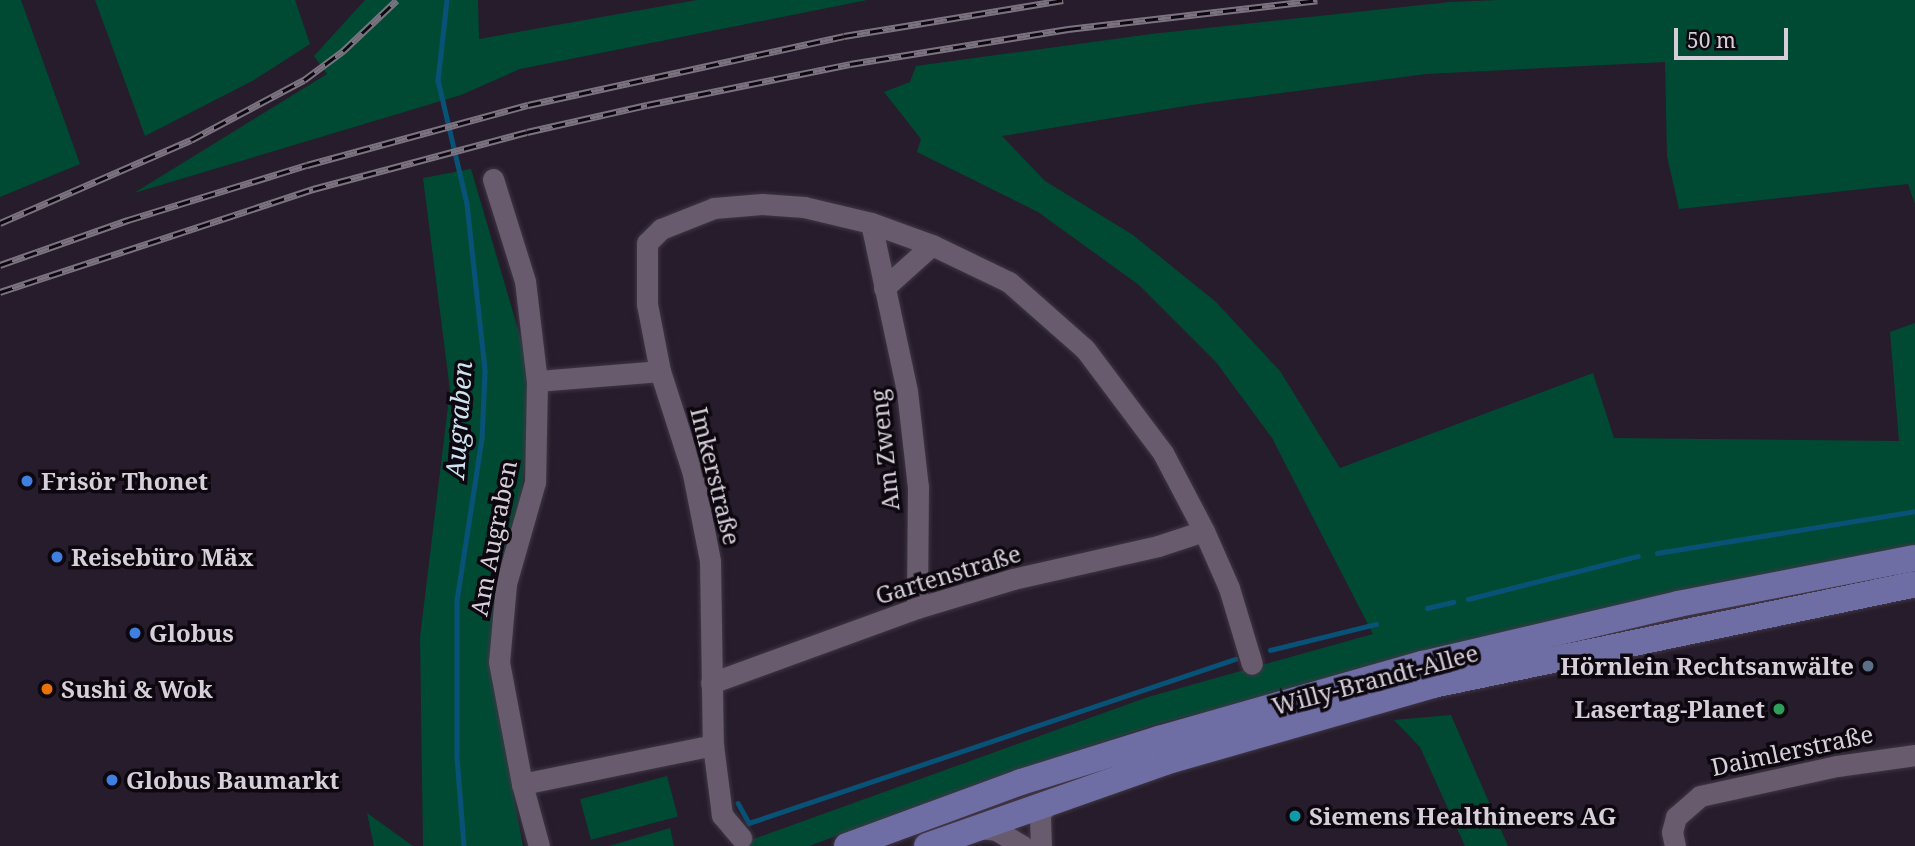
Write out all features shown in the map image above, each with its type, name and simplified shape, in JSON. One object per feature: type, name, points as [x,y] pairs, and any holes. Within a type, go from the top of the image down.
[{"type":"main road","name":"Willy-Brandt-Allee","points":[[847,846],[1034,778],[1159,739],[1423,664],[1678,604],[1915,558]]},
{"type":"main road","name":"Willy-Brandt-Allee","points":[[928,846],[1049,802],[1280,727],[1433,685],[1915,584]]},
{"type":"street","name":"Am Augraben","points":[[492,179],[525,281],[537,381],[535,482],[506,584],[499,662],[523,784],[539,846]]},
{"type":"street","name":"Imkerstraße","points":[[741,838],[722,815],[713,745],[710,561],[693,474],[660,371],[647,304],[647,243],[660,229],[714,208],[762,204],[804,207],[871,223],[932,245],[1009,282],[1085,348],[1163,453],[1204,531],[1229,588],[1252,664]]},
{"type":"street","name":"Am Zweng","points":[[871,223],[907,391],[918,487],[917,608]]},
{"type":"street","points":[[884,288],[932,245]]},
{"type":"street","points":[[537,381],[660,371]]},
{"type":"street","name":"Gartenstraße","points":[[711,683],[917,608],[1013,579],[1158,546],[1204,531]]},
{"type":"street","points":[[523,784],[713,745]]},
{"type":"street","name":"Daimlerstraße","points":[[1675,846],[1672,832],[1676,817],[1700,796],[1837,766],[1915,755]]},
{"type":"street","points":[[1041,846],[1040,814],[1049,802]]},
{"type":"street","points":[[978,828],[996,830],[1023,846]]},
{"type":"green space","points":[[0,0],[21,0],[80,164],[0,197]]},
{"type":"green space","points":[[95,0],[295,0],[310,44],[254,80],[145,136]]},
{"type":"green space","points":[[365,0],[478,0],[479,39],[697,0],[867,0],[520,69],[461,95],[134,193],[327,74],[314,56]]},
{"type":"green space","points":[[1915,0],[1915,204],[1908,184],[1679,209],[1667,156],[1665,62],[1426,74],[1198,104],[1002,136],[1045,181],[1133,235],[1216,302],[1280,371],[1340,468],[1593,373],[1614,438],[1899,441],[1890,332],[1915,323],[1915,547],[1428,655],[1158,724],[1001,775],[809,846],[734,846],[1148,697],[1373,634],[1272,438],[1216,362],[1139,285],[1038,212],[917,152],[921,139],[884,92],[910,82],[916,66],[1151,34],[1450,2]]},
{"type":"green space","points":[[471,169],[534,384],[520,508],[490,667],[523,846],[423,846],[420,637],[450,390],[423,178]]},
{"type":"green space","points":[[1451,715],[1508,846],[1465,846],[1420,747],[1394,720]]},
{"type":"green space","points":[[667,776],[678,817],[591,840],[580,799]]},
{"type":"green space","points":[[367,813],[413,846],[374,846]]},
{"type":"green space","points":[[670,828],[674,846],[609,846]]},
{"type":"waterway","name":"Augraben","points":[[447,0],[438,80],[467,204],[485,371],[482,439],[457,600],[457,757],[464,846]]},
{"type":"waterway","points":[[1657,553],[1915,511]]},
{"type":"waterway","points":[[1468,599],[1638,556]]},
{"type":"waterway","points":[[1427,608],[1453,602]]},
{"type":"waterway","points":[[1270,650],[1376,624]]},
{"type":"waterway","points":[[738,803],[749,823],[1235,659]]},
{"type":"railway","points":[[0,223],[191,140],[304,80],[343,51],[397,0]]},
{"type":"railway","points":[[0,265],[128,220],[307,165],[528,105],[844,36],[1063,0]]},
{"type":"railway","points":[[0,292],[313,189],[527,132],[647,105],[850,64],[1068,29],[1317,0]]},
{"type":"place","name":"Frisör Thonet","points":[[27,481]]},
{"type":"place","name":"Reisebüro Mäx","points":[[57,557]]},
{"type":"place","name":"Globus","points":[[135,633]]},
{"type":"place","name":"Hörnlein Rechtsanwälte","points":[[1868,666]]},
{"type":"place","name":"Sushi & Wok","points":[[47,689]]},
{"type":"place","name":"Lasertag-Planet","points":[[1779,709]]},
{"type":"place","name":"Globus Baumarkt","points":[[112,780]]},
{"type":"place","name":"Siemens Healthineers AG","points":[[1295,816]]}]
